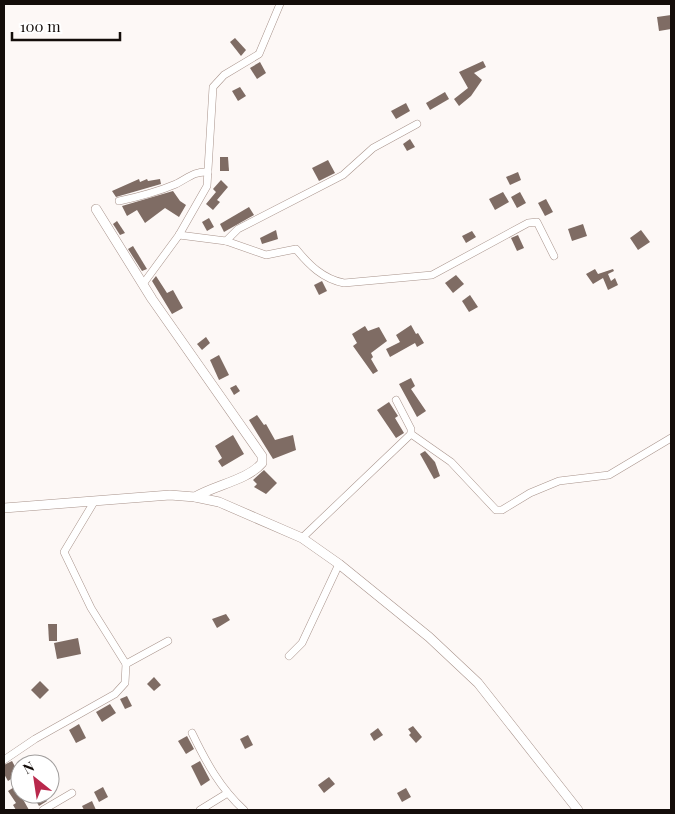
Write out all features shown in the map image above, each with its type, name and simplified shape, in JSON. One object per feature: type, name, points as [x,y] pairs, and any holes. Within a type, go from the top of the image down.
[{"type":"main road","points":[[96,209],[152,299],[262,456],[262,463],[252,473],[210,488],[195,496]]},
{"type":"main road","points":[[4,508],[170,495],[195,496],[219,502],[302,538],[339,564],[429,637],[478,683],[578,810]]},
{"type":"street","points":[[143,284],[179,235],[207,186],[213,87],[224,75],[259,54],[280,4]]},
{"type":"street","points":[[226,241],[238,229],[342,175],[373,148],[417,124]]},
{"type":"street","points":[[118,201],[176,184],[198,171],[208,172]]},
{"type":"street","points":[[179,235],[226,241],[266,255],[296,249],[311,267],[333,281],[344,283],[432,275],[528,223],[537,222],[554,256]]},
{"type":"street","points":[[396,400],[411,429],[411,434]]},
{"type":"street","points":[[411,434],[451,462],[496,510],[502,510],[530,493],[559,481],[609,475],[671,438]]},
{"type":"street","points":[[302,538],[411,434]]},
{"type":"street","points":[[4,760],[35,739],[115,694],[125,683],[126,664],[91,608],[64,552],[94,502]]},
{"type":"street","points":[[289,656],[302,642],[339,564]]},
{"type":"street","points":[[126,664],[168,641]]},
{"type":"street","points":[[192,733],[204,759],[226,794],[244,810]]},
{"type":"street","points":[[43,810],[72,793]]},
{"type":"street","points":[[200,810],[226,794]]},
{"type":"building","points":[[671,15],[671,29],[659,31],[657,17]]},
{"type":"building","points":[[235,38],[246,50],[241,56],[230,42]]},
{"type":"building","points":[[483,61],[486,67],[474,73],[482,80],[471,96],[459,106],[454,99],[468,88],[459,72]]},
{"type":"building","points":[[260,62],[266,73],[257,79],[250,68]]},
{"type":"building","points":[[240,87],[246,96],[238,101],[232,91]]},
{"type":"building","points":[[445,92],[449,99],[430,110],[426,103]]},
{"type":"building","points":[[406,103],[410,111],[396,119],[391,111]]},
{"type":"building","points":[[410,139],[415,147],[407,151],[403,144]]},
{"type":"building","points":[[220,157],[228,157],[229,171],[220,171]]},
{"type":"building","points":[[328,160],[335,173],[319,181],[312,168]]},
{"type":"building","points":[[518,172],[521,180],[510,185],[506,177]]},
{"type":"building","points":[[139,179],[140,182],[147,179],[148,181],[160,179],[161,184],[116,197],[112,191]]},
{"type":"building","points":[[221,180],[228,187],[217,200],[220,202],[213,210],[206,204],[216,192],[213,189]]},
{"type":"building","points":[[173,191],[180,201],[186,205],[179,217],[165,208],[145,223],[137,210],[127,216],[122,206]]},
{"type":"building","points":[[503,192],[509,202],[495,210],[489,199]]},
{"type":"building","points":[[520,192],[526,203],[517,208],[511,197]]},
{"type":"building","points":[[546,199],[553,212],[545,216],[538,203]]},
{"type":"building","points":[[249,207],[254,215],[224,232],[220,224]]},
{"type":"building","points":[[209,218],[214,227],[207,231],[202,222]]},
{"type":"building","points":[[117,221],[125,233],[120,235],[113,224]]},
{"type":"building","points":[[583,224],[587,236],[572,241],[568,229]]},
{"type":"building","points":[[276,230],[278,239],[262,244],[260,238]]},
{"type":"building","points":[[641,230],[650,242],[638,250],[630,238]]},
{"type":"building","points":[[472,231],[476,237],[466,243],[462,236]]},
{"type":"building","points":[[518,235],[524,248],[517,251],[511,238]]},
{"type":"building","points":[[133,246],[147,269],[142,271],[128,249]]},
{"type":"building","points":[[595,269],[598,274],[613,269],[614,271],[608,274],[611,281],[615,278],[618,285],[608,290],[603,278],[593,284],[586,274]]},
{"type":"building","points":[[456,275],[464,284],[453,293],[445,283]]},
{"type":"building","points":[[156,276],[167,293],[173,290],[183,308],[172,314],[152,281]]},
{"type":"building","points":[[322,281],[327,291],[319,295],[314,285]]},
{"type":"building","points":[[470,295],[478,307],[469,312],[462,301]]},
{"type":"building","points":[[411,325],[424,343],[417,347],[415,343],[390,357],[386,349],[400,342],[396,335]]},
{"type":"building","points":[[365,326],[368,331],[379,327],[387,341],[371,353],[373,357],[371,359],[378,371],[373,374],[353,346],[357,343],[352,334]]},
{"type":"building","points":[[206,337],[210,343],[202,350],[197,344]]},
{"type":"building","points":[[219,355],[229,375],[219,380],[210,360]]},
{"type":"building","points":[[411,378],[415,386],[411,389],[426,411],[417,417],[399,384]]},
{"type":"building","points":[[236,385],[240,391],[234,395],[230,388]]},
{"type":"building","points":[[389,402],[398,416],[395,418],[404,433],[396,438],[377,410]]},
{"type":"building","points":[[257,415],[264,425],[266,424],[275,440],[293,435],[296,450],[273,459],[249,420]]},
{"type":"building","points":[[233,435],[244,454],[222,467],[218,461],[222,458],[215,446]]},
{"type":"building","points":[[425,451],[435,462],[440,476],[434,479],[420,454]]},
{"type":"building","points":[[264,470],[277,483],[266,494],[254,487],[257,484],[253,480]]},
{"type":"building","points":[[226,614],[230,620],[217,628],[212,619]]},
{"type":"building","points":[[48,624],[57,624],[57,641],[49,641]]},
{"type":"building","points":[[78,638],[81,654],[57,659],[54,643]]},
{"type":"building","points":[[154,677],[161,685],[154,691],[147,684]]},
{"type":"building","points":[[40,681],[49,690],[40,699],[31,690]]},
{"type":"building","points":[[127,696],[132,706],[125,709],[120,699]]},
{"type":"building","points":[[110,704],[116,713],[102,722],[96,712]]},
{"type":"building","points":[[79,724],[86,738],[76,743],[69,730]]},
{"type":"building","points":[[413,726],[422,737],[416,743],[409,735],[411,733],[408,729]]},
{"type":"building","points":[[378,728],[383,735],[374,741],[370,734]]},
{"type":"building","points":[[248,735],[253,745],[245,749],[240,739]]},
{"type":"building","points":[[187,736],[194,749],[186,754],[178,741]]},
{"type":"building","points":[[200,761],[210,780],[201,786],[191,766]]},
{"type":"building","points":[[10,762],[10,780],[8,781],[4,774],[4,765]]},
{"type":"building","points":[[329,777],[335,784],[324,793],[318,785]]},
{"type":"building","points":[[103,787],[108,797],[99,802],[94,792]]},
{"type":"building","points":[[406,788],[411,797],[402,802],[397,793]]},
{"type":"building","points":[[92,801],[96,810],[84,810],[82,806]]},
{"type":"building","points":[[26,804],[29,810],[16,810],[13,805]]}]
